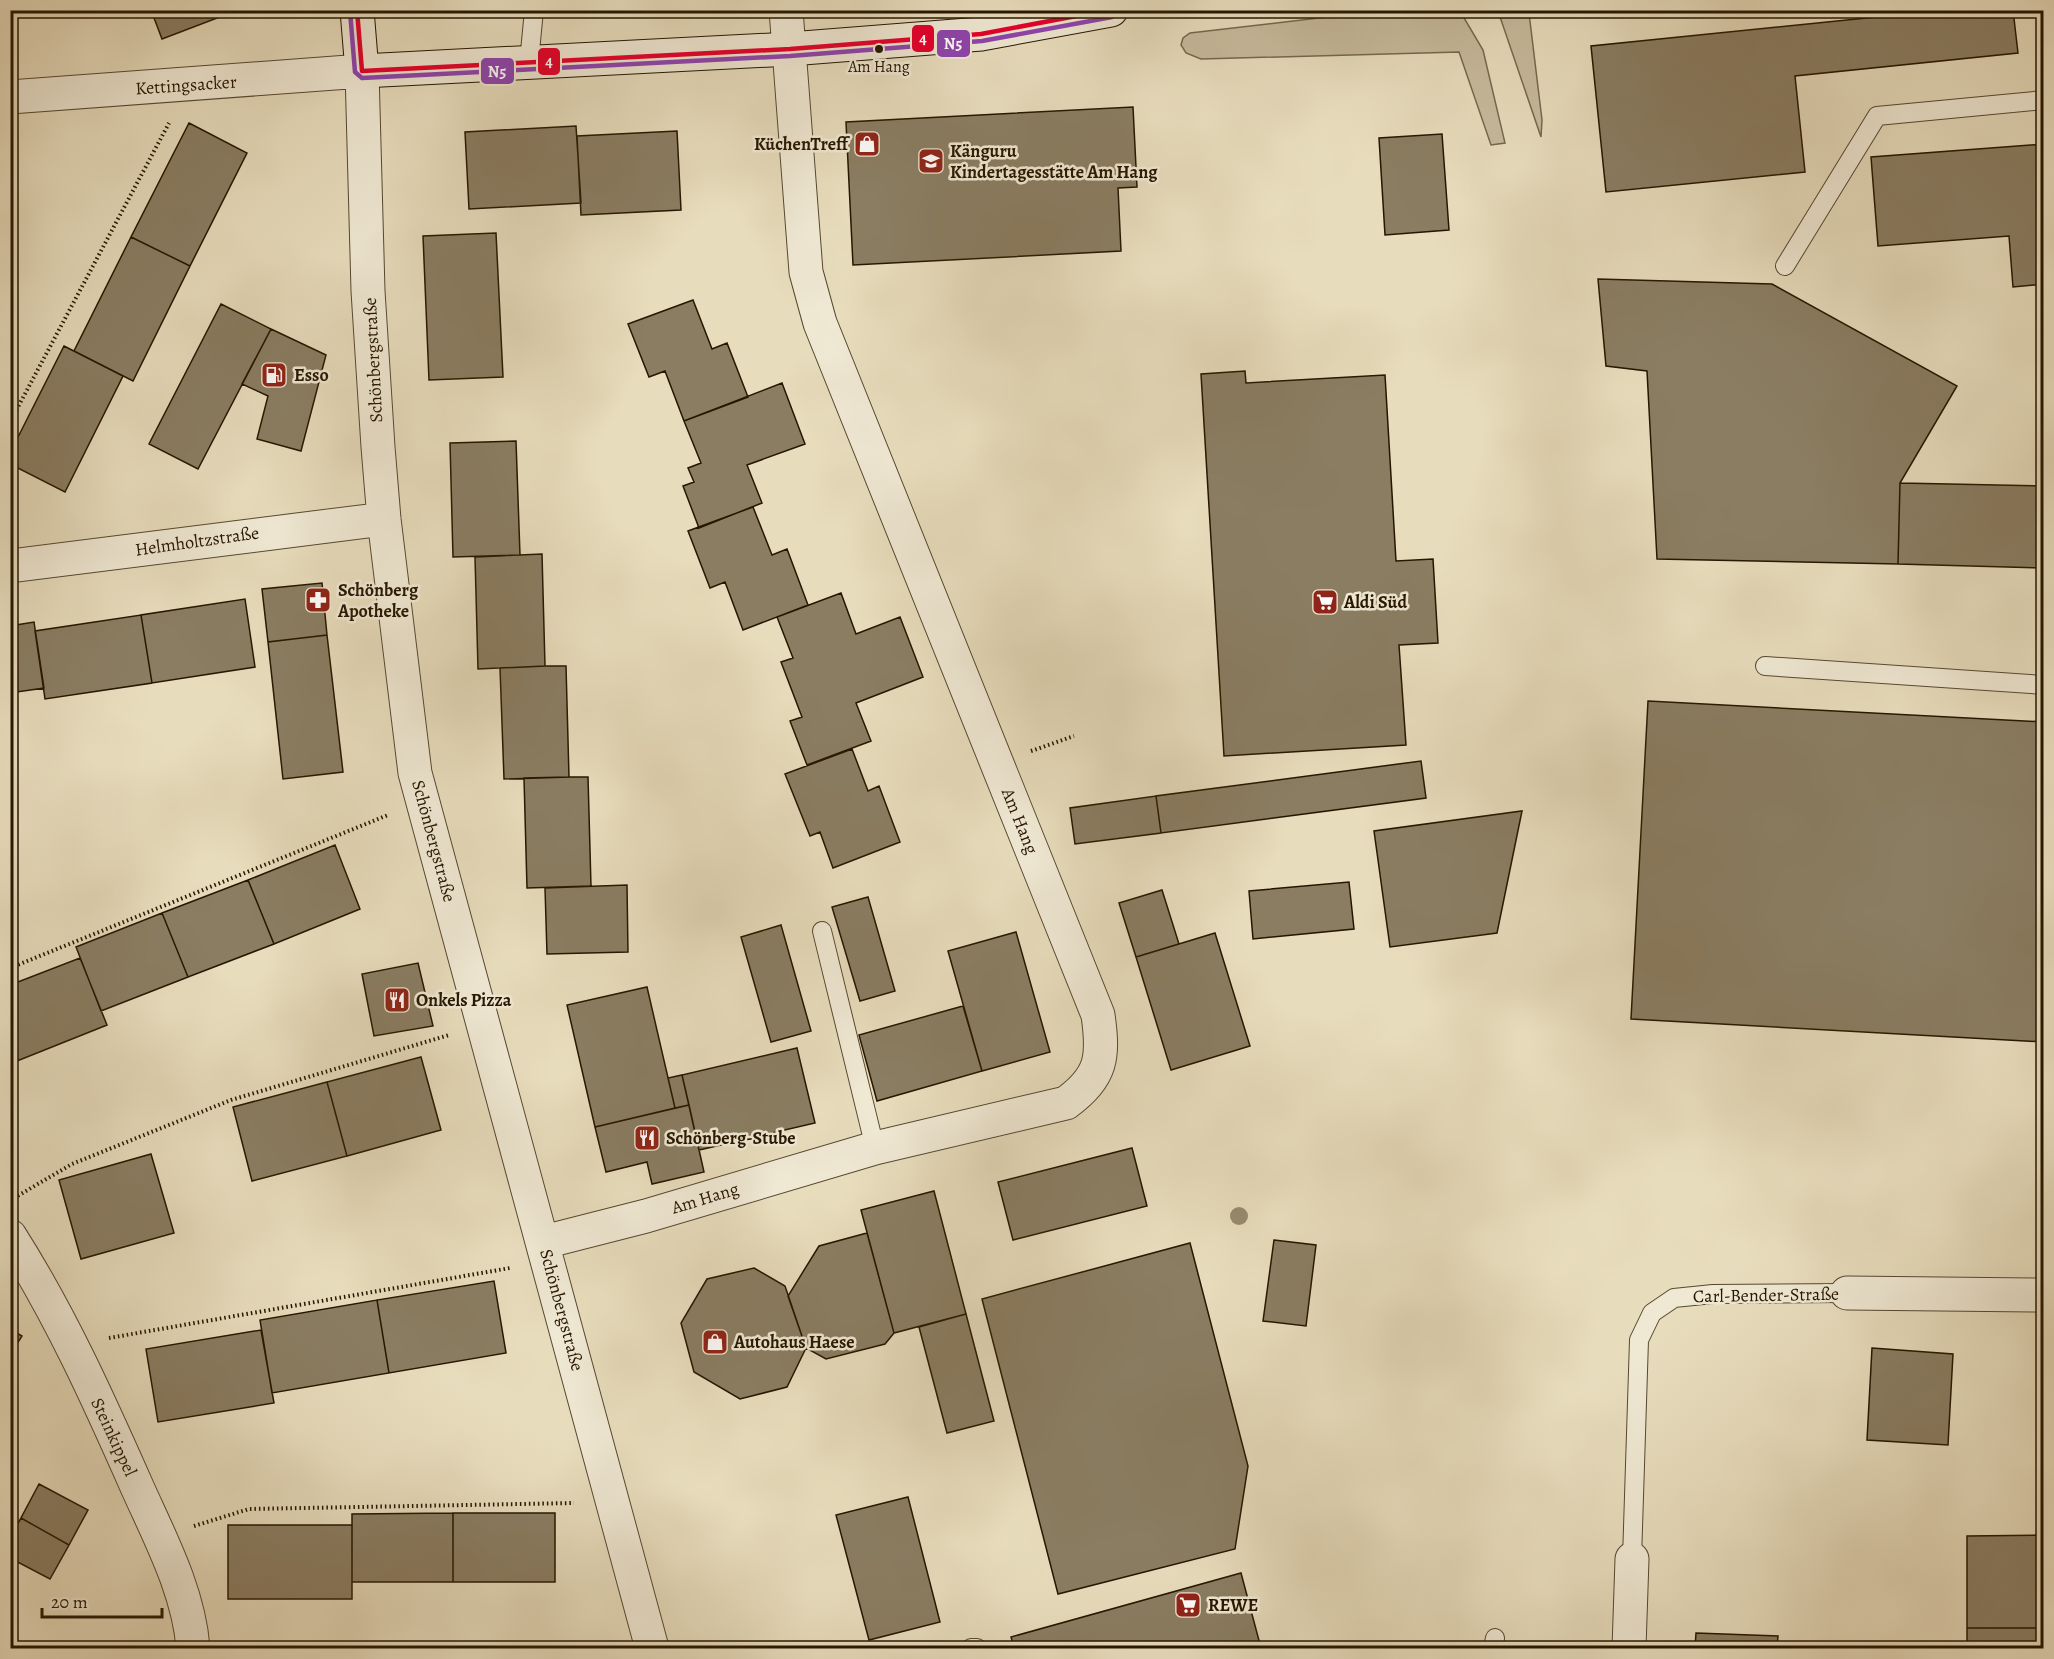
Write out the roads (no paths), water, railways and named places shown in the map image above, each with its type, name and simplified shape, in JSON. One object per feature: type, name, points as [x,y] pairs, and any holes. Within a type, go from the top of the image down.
[{"type":"street","name":"Schönbergstraße","points":[[357,10],[362,72],[368,291],[384,519],[415,772],[652,1648]]},
{"type":"street","name":"Am Hang","points":[[546,1251],[646,1216],[875,1148],[1066,1103],[1086,1089],[1095,1074],[1102,1040],[1098,1015],[820,323],[806,272],[786,10]]},
{"type":"street","name":"Kettingsacker","points":[[10,97],[362,72],[790,49],[981,34],[1112,10]]},
{"type":"street","name":"Helmholtzstraße","points":[[10,566],[384,519]]},
{"type":"street","name":"Steinkippel","points":[[10,1236],[40,1283],[159,1536],[182,1594],[192,1628],[193,1648]]},
{"type":"street","name":"Carl-Bender-Straße","points":[[1846,1293],[2043,1294]]},
{"type":"street","name":"Carl-Bender-Straße","points":[[1629,1648],[1632,1559]]},
{"type":"lane","points":[[529,62],[534,10]]},
{"type":"lane","points":[[1785,266],[1877,116],[2043,99]]},
{"type":"lane","points":[[1765,666],[2043,685]]},
{"type":"lane","points":[[822,931],[875,1148]]},
{"type":"lane","name":"Carl-Bender-Straße","points":[[1632,1559],[1639,1340],[1652,1313],[1674,1298],[1713,1294],[1846,1293]]},
{"type":"lane","points":[[971,1648],[977,1648]]},
{"type":"place","name":"Am Hang","points":[[879,49]]},
{"type":"place","name":"KüchenTreff","points":[[867,144]]},
{"type":"place","name":"Känguru Kindertagesstätte Am Hang","points":[[931,161]]},
{"type":"place","name":"Esso","points":[[274,375]]},
{"type":"place","name":"Schönberg Apotheke","points":[[318,600]]},
{"type":"place","name":"Aldi Süd","points":[[1325,602]]},
{"type":"place","name":"Onkels Pizza","points":[[397,1000]]},
{"type":"place","name":"Schönberg-Stube","points":[[647,1138]]},
{"type":"place","name":"Autohaus Haese","points":[[715,1342]]},
{"type":"place","name":"REWE","points":[[1188,1605]]}]
